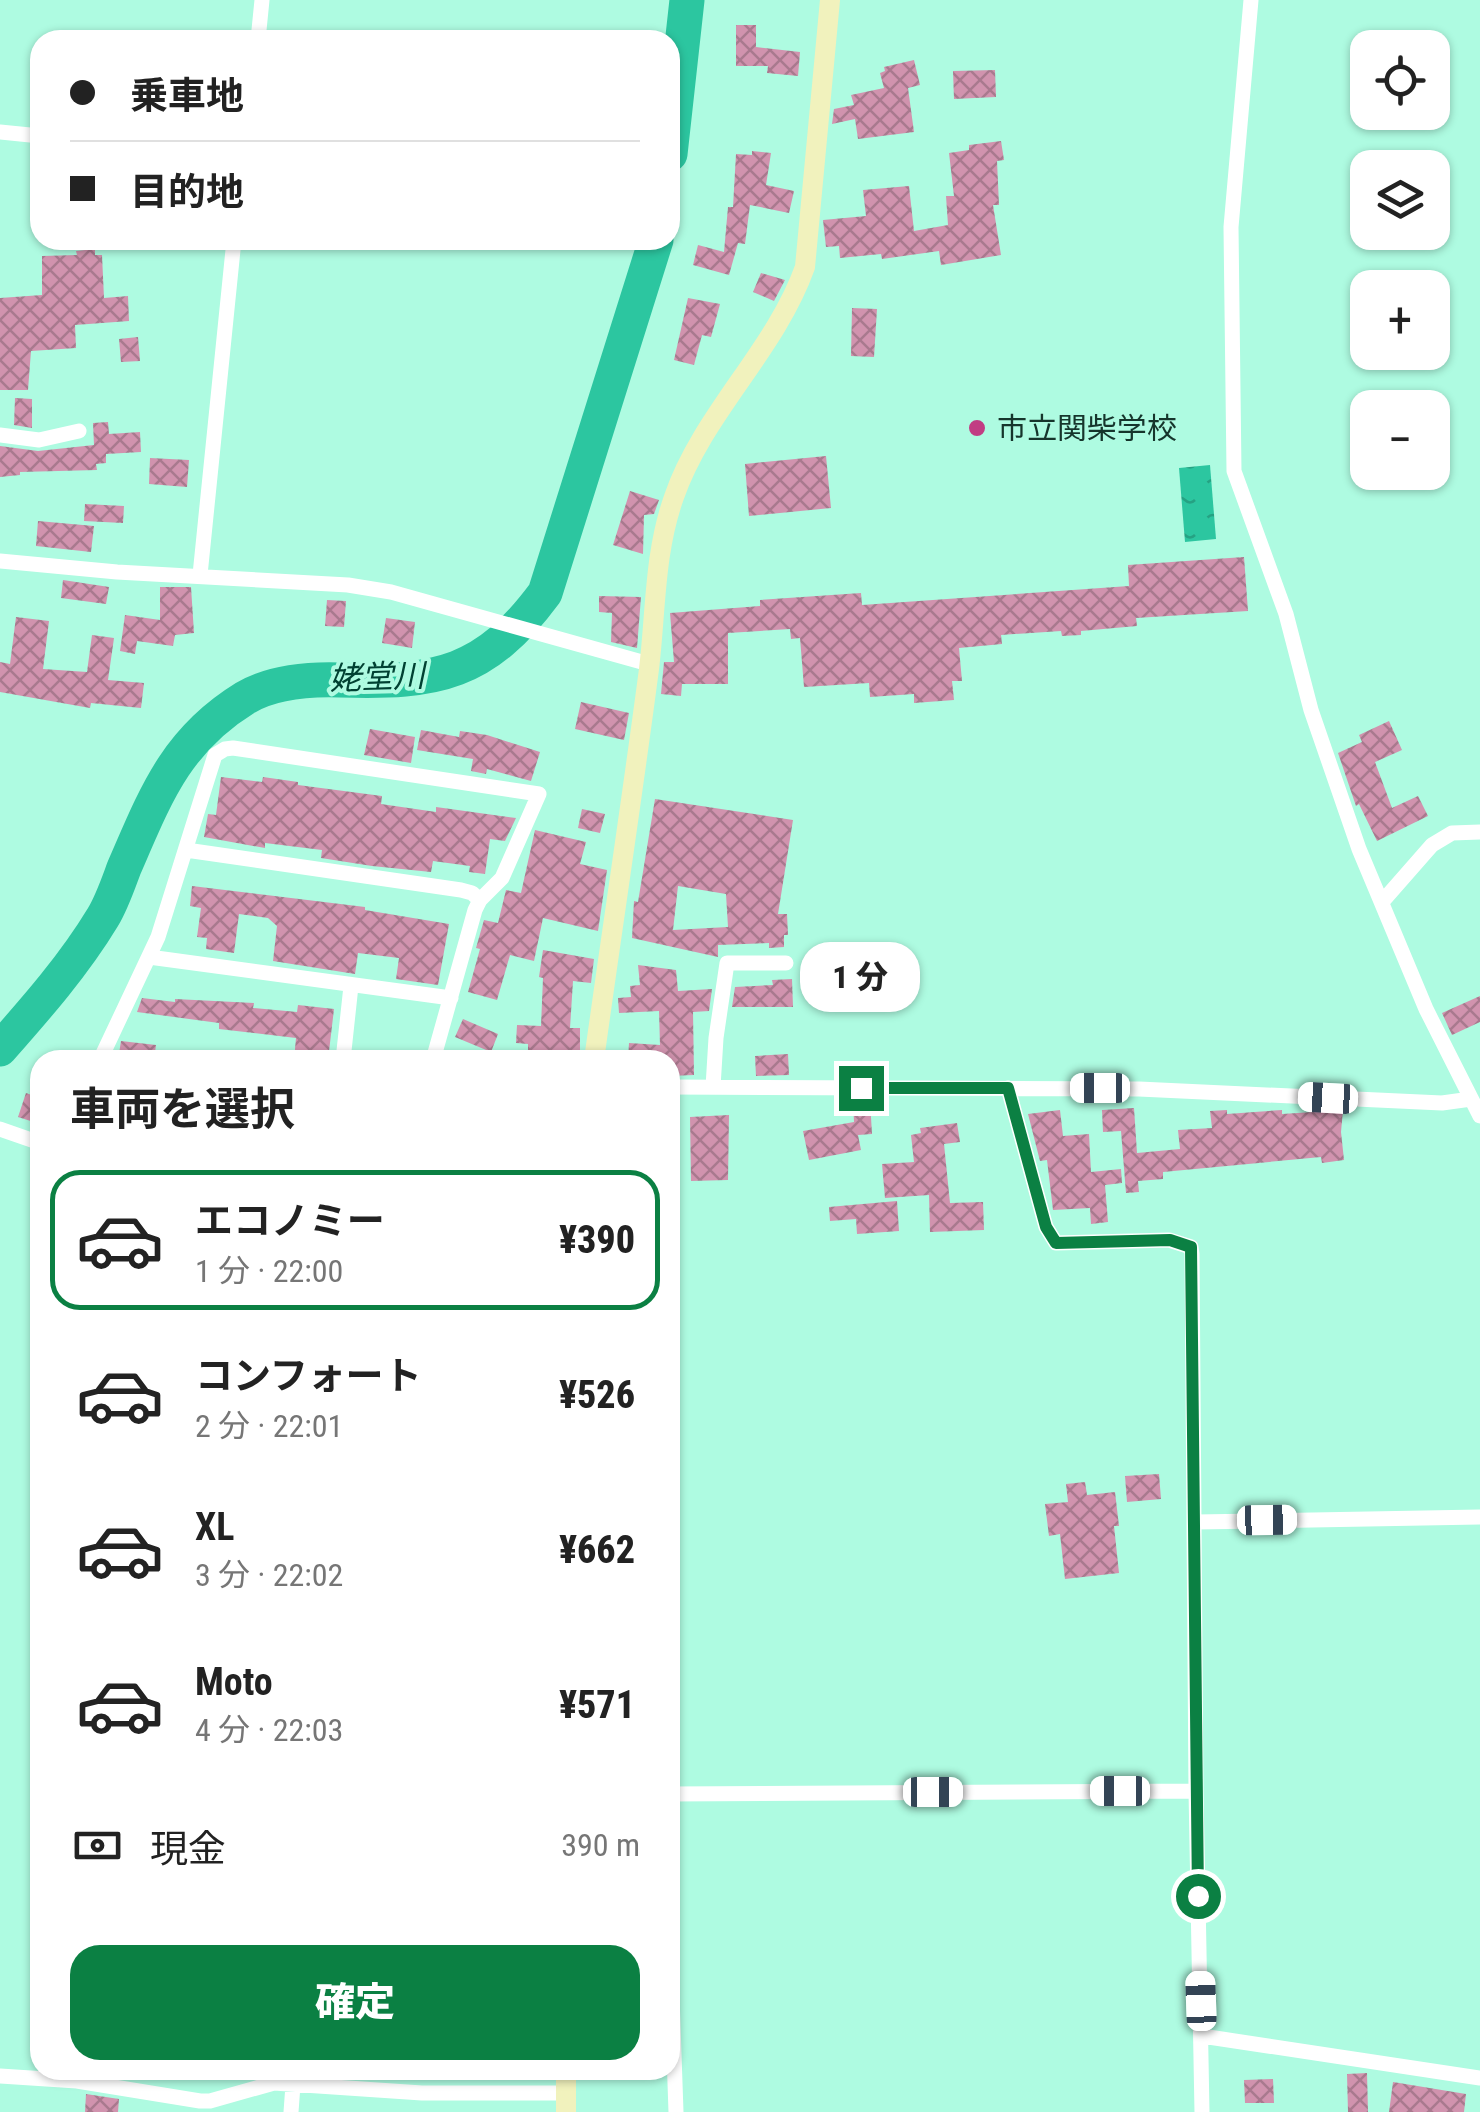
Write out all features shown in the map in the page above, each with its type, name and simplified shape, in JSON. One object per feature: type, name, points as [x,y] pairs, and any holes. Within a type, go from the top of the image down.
[{"type":"street","points":[[259,30],[262,0]]},
{"type":"street","points":[[595,1050],[649,664],[657,567],[674,495],[702,439],[790,306],[805,267],[830,0]]},
{"type":"street","points":[[1251,0],[1232,226],[1234,471],[1290,624],[1311,710],[1359,849],[1426,1009],[1477,1108]]},
{"type":"street","points":[[0,132],[30,135]]},
{"type":"street","points":[[200,576],[233,250]]},
{"type":"street","points":[[0,435],[39,440],[79,431]]},
{"type":"street","points":[[0,561],[117,572],[348,584],[391,592],[649,664]]},
{"type":"street","points":[[105,1050],[149,957],[215,755],[225,749],[540,794],[502,878],[480,900],[436,1050]]},
{"type":"street","points":[[1382,902],[1432,844],[1452,833],[1480,832]]},
{"type":"street","points":[[186,850],[462,890],[480,900]]},
{"type":"street","points":[[149,957],[451,998]]},
{"type":"street","points":[[713,1087],[727,963],[786,963]]},
{"type":"street","points":[[344,1050],[351,986]]},
{"type":"street","points":[[680,1087],[1139,1089],[1442,1103],[1477,1108]]},
{"type":"street","points":[[1008,1088],[1046,1227],[1056,1243],[1170,1240],[1191,1247],[1202,2112]]},
{"type":"street","points":[[0,1130],[30,1140]]},
{"type":"street","points":[[1196,1522],[1480,1517]]},
{"type":"street","points":[[680,1794],[1196,1791]]},
{"type":"street","points":[[1202,2036],[1480,2078]]},
{"type":"street","points":[[0,2076],[30,2078]]},
{"type":"street","points":[[76,2080],[210,2102],[258,2086],[293,2084],[566,2103]]},
{"type":"street","points":[[675,2080],[676,2112]]},
{"type":"street","points":[[291,2112],[293,2084]]},
{"type":"water","points":[[1210,465],[1216,539],[1185,542],[1179,468]]},
{"type":"building","points":[[736,25],[756,25],[756,47],[800,52],[798,76],[767,73],[768,66],[736,66]]},
{"type":"building","points":[[914,60],[920,85],[908,88],[914,132],[858,139],[855,119],[832,124],[834,109],[854,105],[851,95],[884,88],[880,73],[885,71],[884,67]]},
{"type":"building","points":[[995,70],[996,97],[954,99],[953,71]]},
{"type":"building","points":[[1001,141],[1004,160],[997,161],[999,205],[993,205],[1001,255],[941,265],[939,251],[882,259],[881,254],[840,258],[839,246],[826,247],[823,220],[866,216],[863,190],[909,186],[914,231],[948,225],[946,196],[954,196],[949,153],[969,150],[969,145]]},
{"type":"building","points":[[752,151],[771,153],[766,185],[794,191],[789,213],[750,205],[745,244],[738,243],[729,275],[693,265],[698,245],[724,252],[728,207],[733,207],[736,154],[752,155]]},
{"type":"building","points":[[95,250],[95,255],[102,255],[104,298],[128,296],[129,321],[75,325],[76,348],[31,351],[28,390],[0,390],[0,298],[42,295],[42,256],[77,255],[76,251]]},
{"type":"building","points":[[761,273],[785,280],[774,301],[753,292]]},
{"type":"building","points":[[688,298],[720,304],[711,337],[702,335],[694,365],[674,360]]},
{"type":"building","points":[[852,308],[877,309],[874,357],[851,356]]},
{"type":"building","points":[[138,337],[140,361],[121,362],[119,339]]},
{"type":"building","points":[[15,398],[32,399],[32,428],[14,425]]},
{"type":"building","points":[[108,422],[109,434],[140,432],[141,452],[106,454],[106,463],[96,464],[97,470],[20,472],[0,477],[0,446],[38,451],[94,445],[93,423]]},
{"type":"building","points":[[826,456],[831,508],[749,516],[745,464]]},
{"type":"building","points":[[150,458],[189,460],[187,487],[149,484]]},
{"type":"building","points":[[630,491],[659,500],[654,514],[644,515],[643,554],[613,545]]},
{"type":"building","points":[[85,504],[124,506],[123,523],[84,521]]},
{"type":"building","points":[[38,521],[94,526],[91,552],[36,546]]},
{"type":"building","points":[[1244,557],[1248,611],[1136,618],[1137,626],[1081,631],[1081,635],[1062,636],[1061,631],[1001,635],[1002,644],[959,648],[962,681],[952,681],[954,700],[914,703],[914,694],[870,697],[869,683],[804,687],[800,638],[791,639],[790,629],[728,633],[728,684],[682,684],[681,696],[661,694],[664,662],[674,662],[670,613],[760,606],[760,600],[861,593],[862,605],[1129,586],[1128,565]]},
{"type":"building","points":[[63,580],[109,587],[106,604],[61,598]]},
{"type":"building","points":[[160,587],[191,587],[194,633],[175,635],[173,646],[137,641],[135,654],[120,651],[125,615],[160,620]]},
{"type":"building","points":[[599,596],[641,597],[637,648],[611,642],[612,613],[599,612]]},
{"type":"building","points":[[327,600],[346,601],[344,627],[325,626]]},
{"type":"building","points":[[16,617],[49,621],[43,669],[87,672],[92,635],[114,638],[108,680],[144,683],[141,708],[91,703],[90,708],[0,692],[0,662],[10,664]]},
{"type":"building","points":[[386,618],[415,622],[412,648],[382,643]]},
{"type":"building","points":[[581,702],[629,713],[624,740],[575,729]]},
{"type":"building","points":[[1389,721],[1402,750],[1375,762],[1392,808],[1418,796],[1428,816],[1377,841],[1359,804],[1356,806],[1338,753],[1362,742],[1359,735]]},
{"type":"building","points":[[370,729],[415,737],[411,763],[364,755]]},
{"type":"building","points":[[421,730],[459,737],[460,731],[487,735],[540,752],[531,781],[487,769],[486,774],[471,771],[473,759],[417,750]]},
{"type":"building","points":[[221,777],[262,782],[263,777],[382,796],[381,804],[516,818],[505,841],[490,839],[485,874],[469,872],[470,866],[433,861],[431,872],[372,866],[321,858],[322,850],[265,843],[265,848],[204,837],[208,814],[216,815]]},
{"type":"building","points":[[655,799],[793,820],[778,914],[787,914],[784,947],[769,948],[769,943],[718,945],[718,957],[632,938],[634,901],[638,902]],"holes":[[[678,886],[726,894],[728,927],[673,930]]]},
{"type":"building","points":[[582,809],[605,814],[600,833],[578,828]]},
{"type":"building","points":[[535,830],[586,842],[580,864],[607,870],[598,931],[543,918],[534,961],[510,955],[497,1000],[468,992],[484,920],[498,923],[506,890],[521,893]]},
{"type":"building","points":[[192,886],[365,907],[449,924],[438,985],[396,979],[399,958],[358,953],[355,974],[273,961],[277,926],[268,918],[239,914],[234,953],[206,949],[207,938],[197,937],[201,908],[190,906]]},
{"type":"building","points":[[543,950],[594,959],[591,983],[573,981],[570,1028],[580,1028],[580,1050],[528,1050],[528,1044],[516,1043],[517,1025],[541,1026],[543,978],[539,977]]},
{"type":"building","points":[[638,965],[676,970],[678,991],[712,989],[709,1011],[693,1012],[694,1075],[680,1076],[680,1050],[629,1050],[629,1043],[660,1045],[659,1011],[619,1013],[618,998],[631,997],[630,986],[640,985]]},
{"type":"building","points":[[792,979],[793,1007],[732,1007],[735,987],[773,985],[772,980]]},
{"type":"building","points":[[1480,996],[1480,1022],[1452,1035],[1442,1013]]},
{"type":"building","points":[[142,998],[254,1003],[253,1008],[297,1012],[298,1005],[334,1009],[329,1050],[295,1050],[296,1038],[219,1029],[219,1023],[137,1012]]},
{"type":"building","points":[[463,1019],[498,1034],[492,1050],[455,1037]]},
{"type":"building","points":[[121,1041],[156,1045],[155,1050],[120,1050]]},
{"type":"building","points":[[788,1054],[789,1075],[756,1076],[755,1056]]},
{"type":"building","points":[[26,1093],[30,1094],[30,1121],[18,1117]]},
{"type":"building","points":[[870,1100],[872,1134],[858,1135],[861,1150],[809,1160],[803,1131],[854,1122],[853,1101]]},
{"type":"building","points":[[1134,1108],[1137,1153],[1180,1149],[1178,1130],[1212,1128],[1210,1111],[1227,1110],[1227,1114],[1282,1110],[1282,1114],[1343,1110],[1344,1160],[1322,1163],[1321,1157],[1163,1172],[1163,1179],[1138,1181],[1139,1192],[1126,1193],[1121,1131],[1103,1132],[1102,1110]]},
{"type":"building","points":[[1060,1110],[1063,1136],[1089,1134],[1091,1172],[1121,1169],[1122,1183],[1105,1185],[1108,1222],[1091,1224],[1090,1208],[1053,1210],[1047,1160],[1040,1161],[1028,1114]]},
{"type":"building","points":[[729,1115],[728,1180],[691,1181],[690,1117]]},
{"type":"building","points":[[957,1123],[960,1142],[944,1144],[950,1203],[983,1202],[984,1230],[930,1232],[929,1195],[885,1198],[882,1164],[914,1162],[911,1135],[921,1133],[920,1128]]},
{"type":"building","points":[[897,1201],[899,1231],[857,1234],[856,1219],[830,1221],[829,1207]]},
{"type":"building","points":[[1159,1474],[1161,1499],[1127,1502],[1125,1476]]},
{"type":"building","points":[[1085,1482],[1087,1495],[1115,1492],[1119,1573],[1065,1579],[1060,1534],[1049,1536],[1045,1504],[1068,1502],[1066,1484]]},
{"type":"building","points":[[1367,2073],[1368,2112],[1348,2112],[1347,2074]]},
{"type":"building","points":[[1273,2079],[1274,2103],[1245,2103],[1244,2080]]},
{"type":"building","points":[[1393,2082],[1466,2094],[1464,2112],[1389,2112]]},
{"type":"building","points":[[86,2094],[119,2099],[118,2112],[85,2112]]},
{"type":"waterway","name":"姥堂川","points":[[680,63],[687,0]]},
{"type":"waterway","name":"姥堂川","points":[[0,1049],[92,935],[157,794],[184,752],[221,715],[245,698],[279,685],[316,680],[405,679],[457,668],[480,657],[523,620],[545,593],[653,250]]},
{"type":"place","name":"市立関柴学校","points":[[977,428]]},
{"type":"route","points":[[861,1088],[1008,1088],[1046,1227],[1056,1243],[1170,1240],[1191,1247],[1198,1896]]}]
